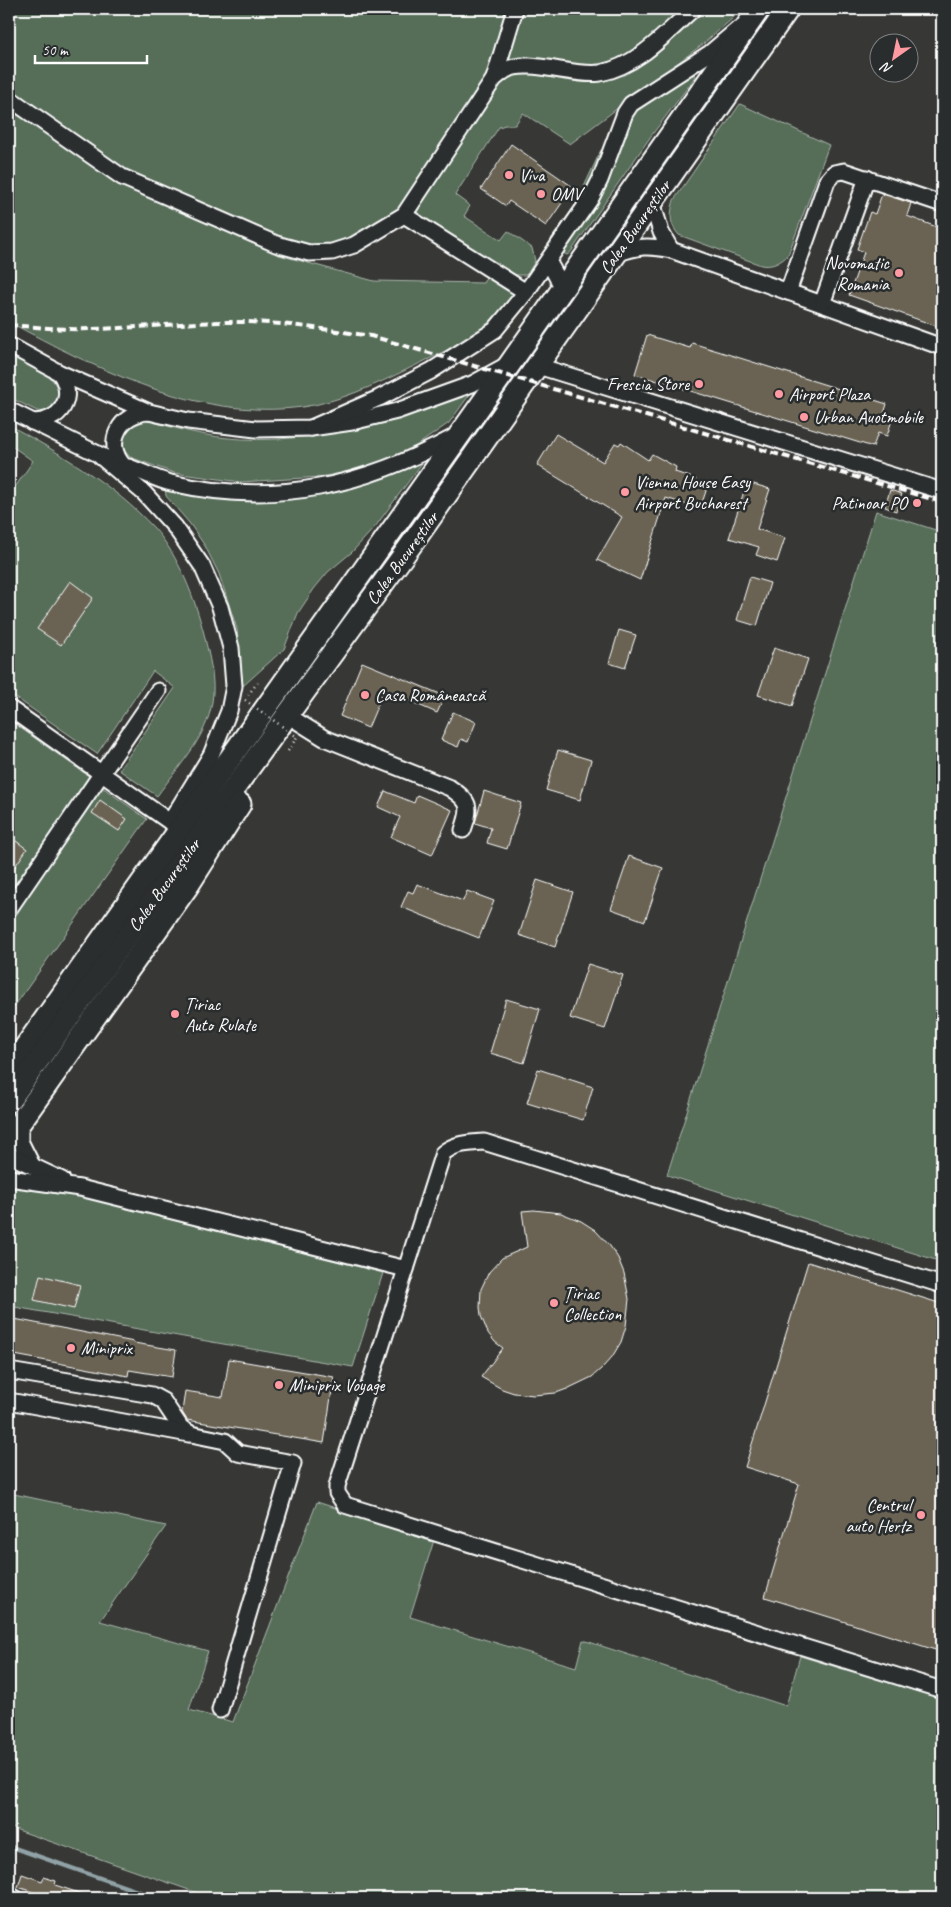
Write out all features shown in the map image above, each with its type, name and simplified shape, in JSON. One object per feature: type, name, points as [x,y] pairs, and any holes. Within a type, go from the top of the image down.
[{"type":"highway","name":"Calea Bucureștilor","points":[[9,1070],[301,698],[538,366],[788,9]]},
{"type":"highway","name":"Calea Bucureștilor","points":[[9,1102],[282,686],[757,12]]},
{"type":"highway","points":[[9,1045],[254,709],[282,686]]},
{"type":"highway","points":[[14,1130],[187,886],[286,731],[295,727],[301,698]]},
{"type":"street","points":[[9,98],[122,177],[276,244],[309,253],[332,252],[354,246],[404,214],[494,79],[515,9]]},
{"type":"street","points":[[494,79],[507,69],[519,66],[583,74],[601,73],[640,56],[693,9]]},
{"type":"street","points":[[311,428],[379,398],[431,371],[495,330],[526,292],[597,188],[625,113],[631,104],[710,53],[757,12]]},
{"type":"street","points":[[788,292],[829,177],[834,173],[844,171],[942,204]]},
{"type":"street","points":[[822,304],[867,178]]},
{"type":"street","points":[[652,202],[661,232],[671,250]]},
{"type":"street","points":[[404,214],[526,292]]},
{"type":"street","points":[[616,254],[635,247],[648,246],[671,250],[942,347]]},
{"type":"street","points":[[548,261],[564,288]]},
{"type":"street","points":[[9,345],[60,373],[149,412],[188,421],[256,429],[311,428],[352,422],[406,408],[472,384],[491,375],[512,360]]},
{"type":"street","points":[[538,366],[942,491]]},
{"type":"street","points":[[32,422],[42,422],[50,419],[64,405],[67,396],[66,387],[60,373]]},
{"type":"street","points":[[9,410],[100,456],[170,483],[217,490],[259,492],[304,490],[345,482],[382,471],[421,455],[460,434]]},
{"type":"street","points":[[9,708],[170,822],[211,755],[229,711],[234,686],[230,648],[220,607],[202,566],[150,489],[140,476],[116,457],[114,449],[117,432],[128,418],[149,412]]},
{"type":"street","points":[[100,456],[144,494],[175,527]]},
{"type":"street","points":[[9,909],[158,691]]},
{"type":"street","points":[[295,727],[450,788],[461,795],[468,804],[469,813],[463,830]]},
{"type":"street","points":[[14,1130],[32,1165]]},
{"type":"street","points":[[942,1285],[484,1142],[466,1143],[450,1147],[443,1153],[337,1493],[345,1505],[942,1690]]},
{"type":"street","points":[[9,1155],[80,1188]]},
{"type":"street","points":[[9,1178],[80,1188],[406,1269]]},
{"type":"street","points":[[9,1370],[152,1395],[163,1401],[181,1428],[192,1434]]},
{"type":"street","points":[[9,1401],[225,1441],[238,1453],[293,1463],[220,1710]]},
{"type":"street","points":[[9,1896],[15,1898]]},
{"type":"path","points":[[258,682],[245,700],[295,727],[288,751]]},
{"type":"green space","points":[[9,9],[509,9],[487,79],[408,198],[388,219],[363,237],[334,247],[300,247],[125,173],[9,92]]},
{"type":"green space","points":[[519,9],[685,9],[643,47],[628,57],[611,63],[574,69],[501,68]]},
{"type":"green space","points":[[699,9],[740,9],[733,18],[703,44],[570,144],[523,113],[515,125],[499,127],[455,195],[470,206],[464,216],[501,240],[508,231],[532,248],[535,261],[527,275],[510,275],[417,216],[412,208],[497,83],[509,72],[594,77]]},
{"type":"green space","points":[[698,67],[693,80],[651,136],[570,253],[567,255],[561,252],[633,109]]},
{"type":"green space","points":[[740,104],[829,145],[788,255],[772,265],[761,265],[679,235],[672,223],[671,214],[674,200]]},
{"type":"green space","points":[[9,109],[104,174],[279,255],[374,281],[483,283],[489,272],[517,290],[486,325],[465,340],[383,381],[316,405],[263,409],[225,406],[187,399],[150,387],[77,357],[9,322]]},
{"type":"green space","points":[[601,150],[605,151],[589,194],[553,242],[551,239],[576,204]]},
{"type":"green space","points":[[9,354],[38,368],[55,384],[59,391],[54,406],[47,412],[37,411],[9,397]]},
{"type":"green space","points":[[470,394],[449,423],[406,453],[363,469],[320,477],[241,482],[174,473],[130,457],[123,449],[120,439],[123,429],[142,419],[195,433],[228,438],[258,440],[319,435],[382,422]]},
{"type":"green space","points":[[9,425],[86,471],[138,512],[154,528],[171,551],[191,592],[210,659],[213,677],[212,702],[209,715],[198,740],[157,796],[119,770],[175,688],[153,671],[97,754],[9,693],[9,496],[33,461],[9,444]]},
{"type":"green space","points":[[428,455],[375,527],[352,552],[328,572],[314,589],[298,613],[284,649],[243,686],[237,629],[219,574],[205,546],[190,524],[166,496],[165,487],[305,494]]},
{"type":"green space","points":[[876,511],[942,532],[942,1262],[667,1175]]},
{"type":"green space","points":[[9,720],[90,777],[9,895]]},
{"type":"green space","points":[[102,787],[147,819],[9,1014],[9,922]]},
{"type":"green space","points":[[9,1185],[51,1189],[383,1273],[353,1367],[9,1306]]},
{"type":"green space","points":[[9,1493],[166,1526],[100,1621],[208,1651],[189,1710],[233,1722],[317,1502],[434,1540],[410,1617],[576,1667],[583,1640],[786,1706],[800,1656],[942,1699],[942,1898],[212,1898],[9,1827]]},
{"type":"building","points":[[511,144],[573,187],[546,226],[509,201],[506,206],[481,189]]},
{"type":"building","name":"Novomatic Romania","points":[[882,194],[911,203],[907,216],[942,229],[942,328],[849,295],[864,252],[857,249],[870,212],[875,214]]},
{"type":"building","name":"Airport Plaza","points":[[647,335],[690,348],[692,343],[887,404],[883,417],[892,420],[887,436],[878,433],[873,447],[635,374]]},
{"type":"building","name":"Vienna House Easy Airport Bucharest","points":[[556,434],[603,462],[615,443],[619,445],[621,442],[648,460],[652,454],[676,467],[675,472],[708,485],[700,509],[666,498],[640,580],[597,560],[622,517],[537,465]]},
{"type":"building","points":[[747,482],[770,489],[757,529],[785,538],[777,562],[756,555],[759,547],[729,538]]},
{"type":"building","points":[[890,490],[902,494],[896,511],[885,507]]},
{"type":"building","points":[[750,577],[770,583],[757,626],[737,620]]},
{"type":"building","points":[[70,581],[93,598],[61,645],[37,629]]},
{"type":"building","points":[[619,630],[636,635],[625,668],[609,663]]},
{"type":"building","points":[[774,648],[808,659],[792,706],[758,695]]},
{"type":"building","name":"Casa Românească","points":[[362,662],[445,696],[437,713],[384,690],[368,728],[340,716]]},
{"type":"building","points":[[453,712],[476,722],[468,742],[461,739],[458,747],[441,740]]},
{"type":"building","points":[[558,750],[591,760],[580,800],[546,790]]},
{"type":"building","points":[[385,791],[414,803],[417,795],[452,810],[432,855],[391,837],[400,817],[378,807]]},
{"type":"building","points":[[484,791],[521,803],[507,849],[487,843],[491,828],[475,823]]},
{"type":"building","points":[[100,800],[127,819],[119,831],[92,813]]},
{"type":"building","points":[[9,836],[27,849],[9,875]]},
{"type":"building","points":[[629,856],[663,868],[645,921],[611,909]]},
{"type":"building","points":[[537,880],[573,892],[555,947],[519,935]]},
{"type":"building","points":[[417,884],[463,901],[467,891],[494,901],[479,938],[401,907],[408,891],[413,893]]},
{"type":"building","points":[[588,964],[623,975],[605,1029],[570,1018]]},
{"type":"building","points":[[506,999],[540,1009],[524,1063],[490,1053]]},
{"type":"building","points":[[538,1069],[593,1087],[583,1120],[527,1103]]},
{"type":"building","name":"Țiriac Collection","points":[[534,1210],[561,1213],[581,1221],[595,1230],[618,1258],[624,1273],[629,1299],[626,1326],[621,1342],[612,1357],[602,1368],[592,1377],[567,1389],[556,1393],[534,1395],[514,1393],[502,1389],[481,1377],[503,1348],[488,1333],[481,1316],[480,1307],[481,1289],[489,1272],[502,1258],[527,1247],[522,1211]]},
{"type":"building","points":[[808,1262],[942,1304],[942,1652],[765,1597],[799,1484],[745,1467]]},
{"type":"building","points":[[40,1275],[80,1285],[74,1309],[34,1300]]},
{"type":"building","name":"Miniprix","points":[[9,1318],[176,1350],[172,1377],[129,1370],[128,1376],[9,1354]]},
{"type":"building","points":[[229,1359],[334,1377],[324,1443],[187,1420],[182,1412],[185,1391],[223,1397]]},
{"type":"building","points":[[22,1874],[42,1881],[44,1877],[56,1881],[55,1885],[88,1896],[88,1898],[51,1898],[18,1887]]},
{"type":"waterway","points":[[9,1846],[157,1898]]},
{"type":"railway","points":[[9,325],[82,329],[246,322],[293,325],[371,336],[942,502]]},
{"type":"place","name":"Viva","points":[[509,175]]},
{"type":"place","name":"OMV","points":[[541,194]]},
{"type":"place","name":"Novomatic Romania","points":[[899,273]]},
{"type":"place","name":"Frescia Store","points":[[699,384]]},
{"type":"place","name":"Airport Plaza","points":[[779,394]]},
{"type":"place","name":"Urban Auotmobile","points":[[804,417]]},
{"type":"place","name":"Vienna House Easy Airport Bucharest","points":[[625,492]]},
{"type":"place","name":"Patinoar PO","points":[[917,503]]},
{"type":"place","name":"Casa Românească","points":[[365,695]]},
{"type":"place","name":"Țiriac Auto Rulate","points":[[175,1014]]},
{"type":"place","name":"Țiriac Collection","points":[[554,1303]]},
{"type":"place","name":"Miniprix","points":[[71,1348]]},
{"type":"place","name":"Miniprix Voyage","points":[[279,1385]]},
{"type":"place","name":"Centrul auto Hertz","points":[[921,1515]]}]
